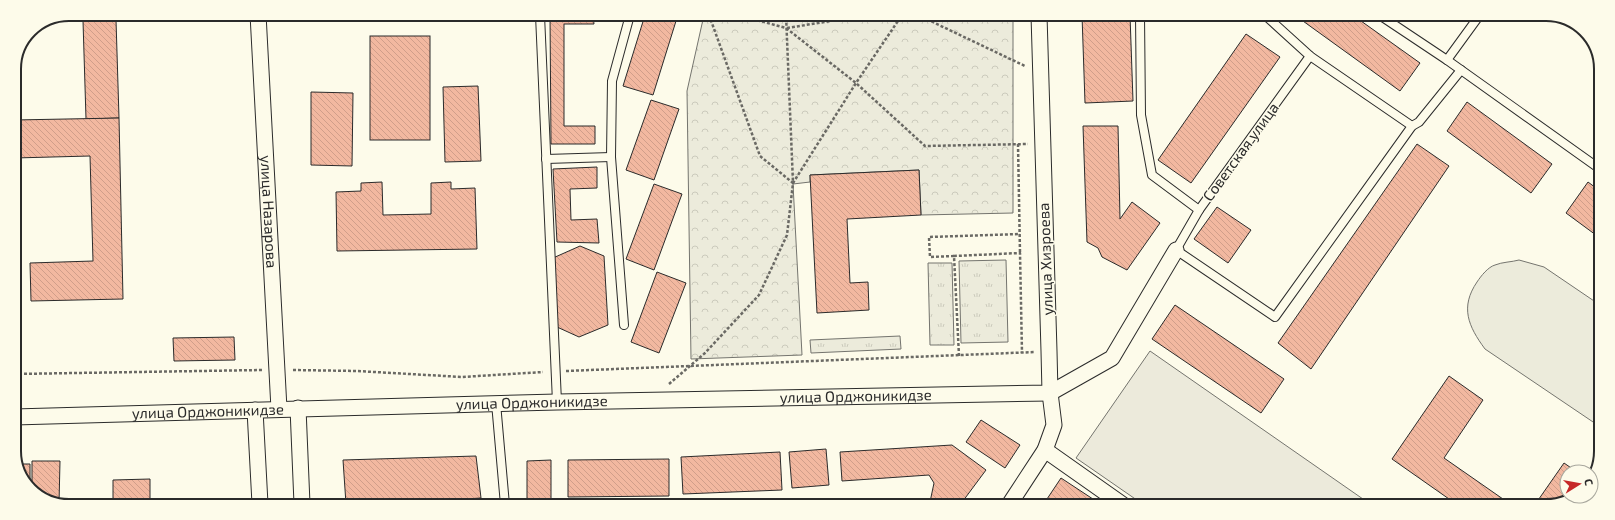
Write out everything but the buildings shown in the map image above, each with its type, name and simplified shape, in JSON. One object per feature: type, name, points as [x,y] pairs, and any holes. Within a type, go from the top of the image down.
[{"type":"street","name":"улица Назарова","points":[[258,21],[279,409]]},
{"type":"street","name":"улица Хизроева","points":[[1013,499],[1045,450],[1054,425],[1050,393],[1048,351],[1039,21]]},
{"type":"street","points":[[1050,393],[1112,358],[1176,250]]},
{"type":"street","name":"улица Орджоникидзе","points":[[21,417],[496,403],[1050,393]]},
{"type":"street","points":[[298,408],[302,499]]},
{"type":"street","points":[[255,410],[260,499]]},
{"type":"street","points":[[1045,450],[1114,499]]},
{"type":"lane","points":[[540,21],[557,402]]},
{"type":"lane","points":[[624,325],[611,157],[612,81],[628,21]]},
{"type":"lane","name":"Советская улица","points":[[1140,21],[1141,115],[1152,175],[1199,210],[1310,56]]},
{"type":"lane","points":[[1272,21],[1310,56],[1412,126]]},
{"type":"lane","points":[[1388,21],[1447,60],[1594,165]]},
{"type":"lane","points":[[1447,60],[1475,21]]},
{"type":"lane","points":[[1199,210],[1176,250],[1275,317],[1412,126],[1419,122],[1461,70]]},
{"type":"lane","points":[[546,159],[611,157]]},
{"type":"lane","points":[[496,403],[504,499]]},
{"type":"path","points":[[711,21],[760,156],[792,183]]},
{"type":"path","points":[[760,21],[786,28],[856,83],[925,146],[1042,143]]},
{"type":"path","points":[[650,400],[691,367],[759,295],[787,235],[792,183],[786,21]]},
{"type":"path","points":[[786,28],[830,21]]},
{"type":"path","points":[[792,183],[898,21]]},
{"type":"path","points":[[931,21],[1040,73]]},
{"type":"path","points":[[1018,144],[1022,353]]},
{"type":"path","points":[[1020,234],[929,237],[930,257],[1020,253]]},
{"type":"path","points":[[954,256],[959,356]]},
{"type":"path","points":[[21,374],[277,370],[357,371],[462,377],[1048,351]]},
{"type":"green space","points":[[703,21],[1013,21],[1013,213],[921,215],[919,170],[810,175],[810,182],[793,184],[802,355],[691,359],[687,91]]},
{"type":"green space","points":[[1006,260],[1008,342],[961,343],[959,261]]},
{"type":"green space","points":[[1519,260],[1544,267],[1594,301],[1594,423],[1485,349],[1479,341],[1468,316],[1469,300],[1477,282],[1485,272],[1492,266]]},
{"type":"green space","points":[[928,263],[952,263],[954,345],[930,345]]},
{"type":"green space","points":[[900,336],[901,349],[811,353],[810,340]]},
{"type":"shaded area","points":[[1150,351],[1363,499],[1135,499],[1076,458]]}]
